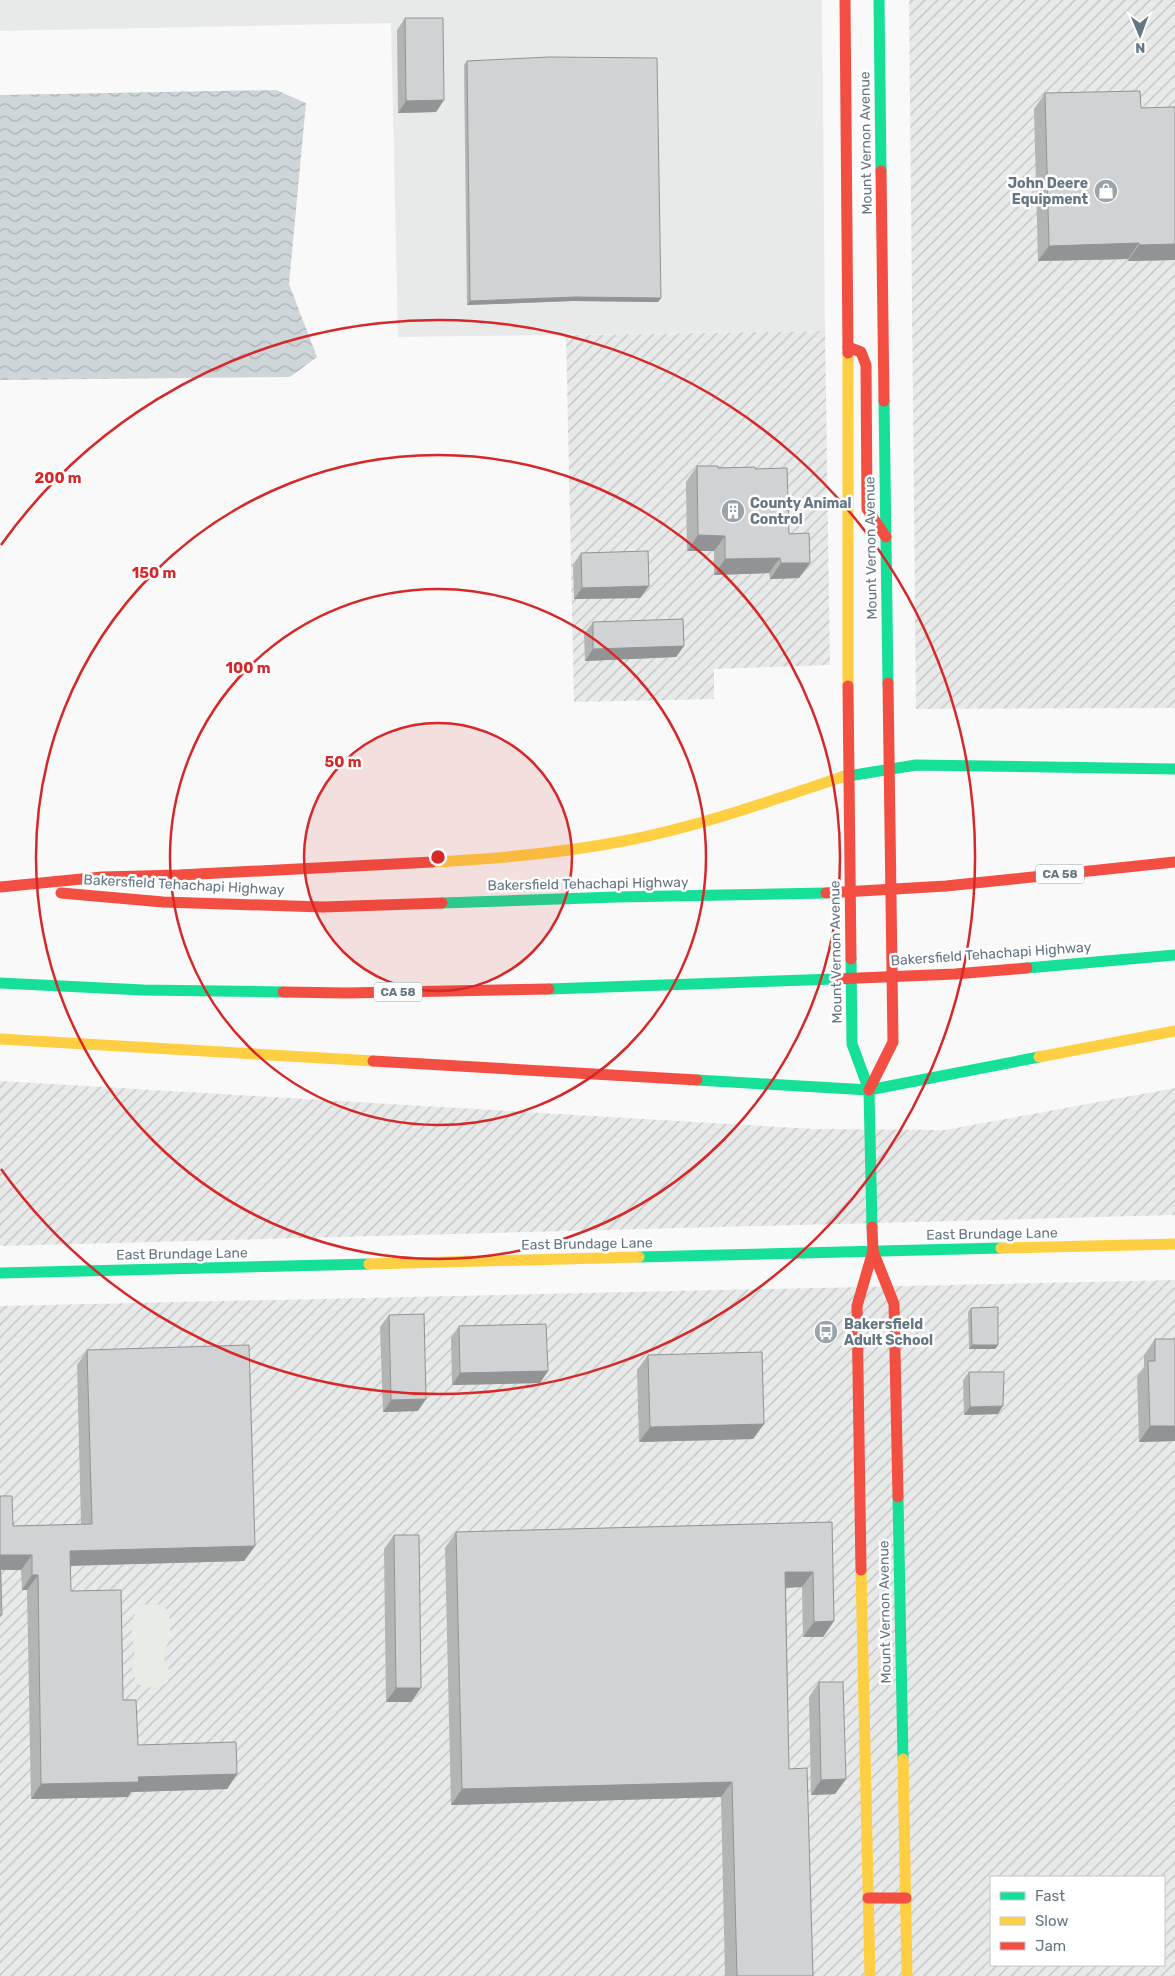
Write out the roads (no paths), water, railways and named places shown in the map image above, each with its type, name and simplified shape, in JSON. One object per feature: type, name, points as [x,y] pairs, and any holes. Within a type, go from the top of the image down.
[{"type":"main road","name":"Mount Vernon Avenue","points":[[845,0],[848,347],[847,613],[852,1044],[869,1090],[873,1252],[857,1306],[859,1503],[865,1682],[870,1976]]},
{"type":"main road","name":"Mount Vernon Avenue","points":[[869,1090],[893,1042],[879,0]]},
{"type":"main road","points":[[848,347],[861,352],[866,365],[867,509],[886,538]]},
{"type":"main road","points":[[0,888],[102,877],[476,860],[561,850],[624,840],[686,826],[747,809],[849,775],[916,765],[1175,769]]},
{"type":"main road","name":"Bakersfield Tehachapi Highway","points":[[0,888],[163,902],[323,906],[616,897],[792,895],[946,886],[1175,862]]},
{"type":"main road","name":"Bakersfield Tehachapi Highway","points":[[0,983],[143,990],[347,993],[635,987],[955,974],[1175,956]]},
{"type":"main road","points":[[0,1039],[869,1090],[1175,1031]]},
{"type":"main road","name":"East Brundage Lane","points":[[0,1273],[1175,1244]]},
{"type":"main road","name":"Mount Vernon Avenue","points":[[873,1252],[894,1304],[907,1976]]},
{"type":"main road","points":[[868,1898],[906,1898]]},
{"type":"water","points":[[276,90],[306,103],[289,284],[317,357],[290,377],[0,380],[0,95]]},
{"type":"place","name":"John Deere Equipment","points":[[1106,191]]},
{"type":"place","name":"County Animal Control","points":[[733,511]]},
{"type":"place","name":"Bakersfield Adult School","points":[[826,1332]]}]
